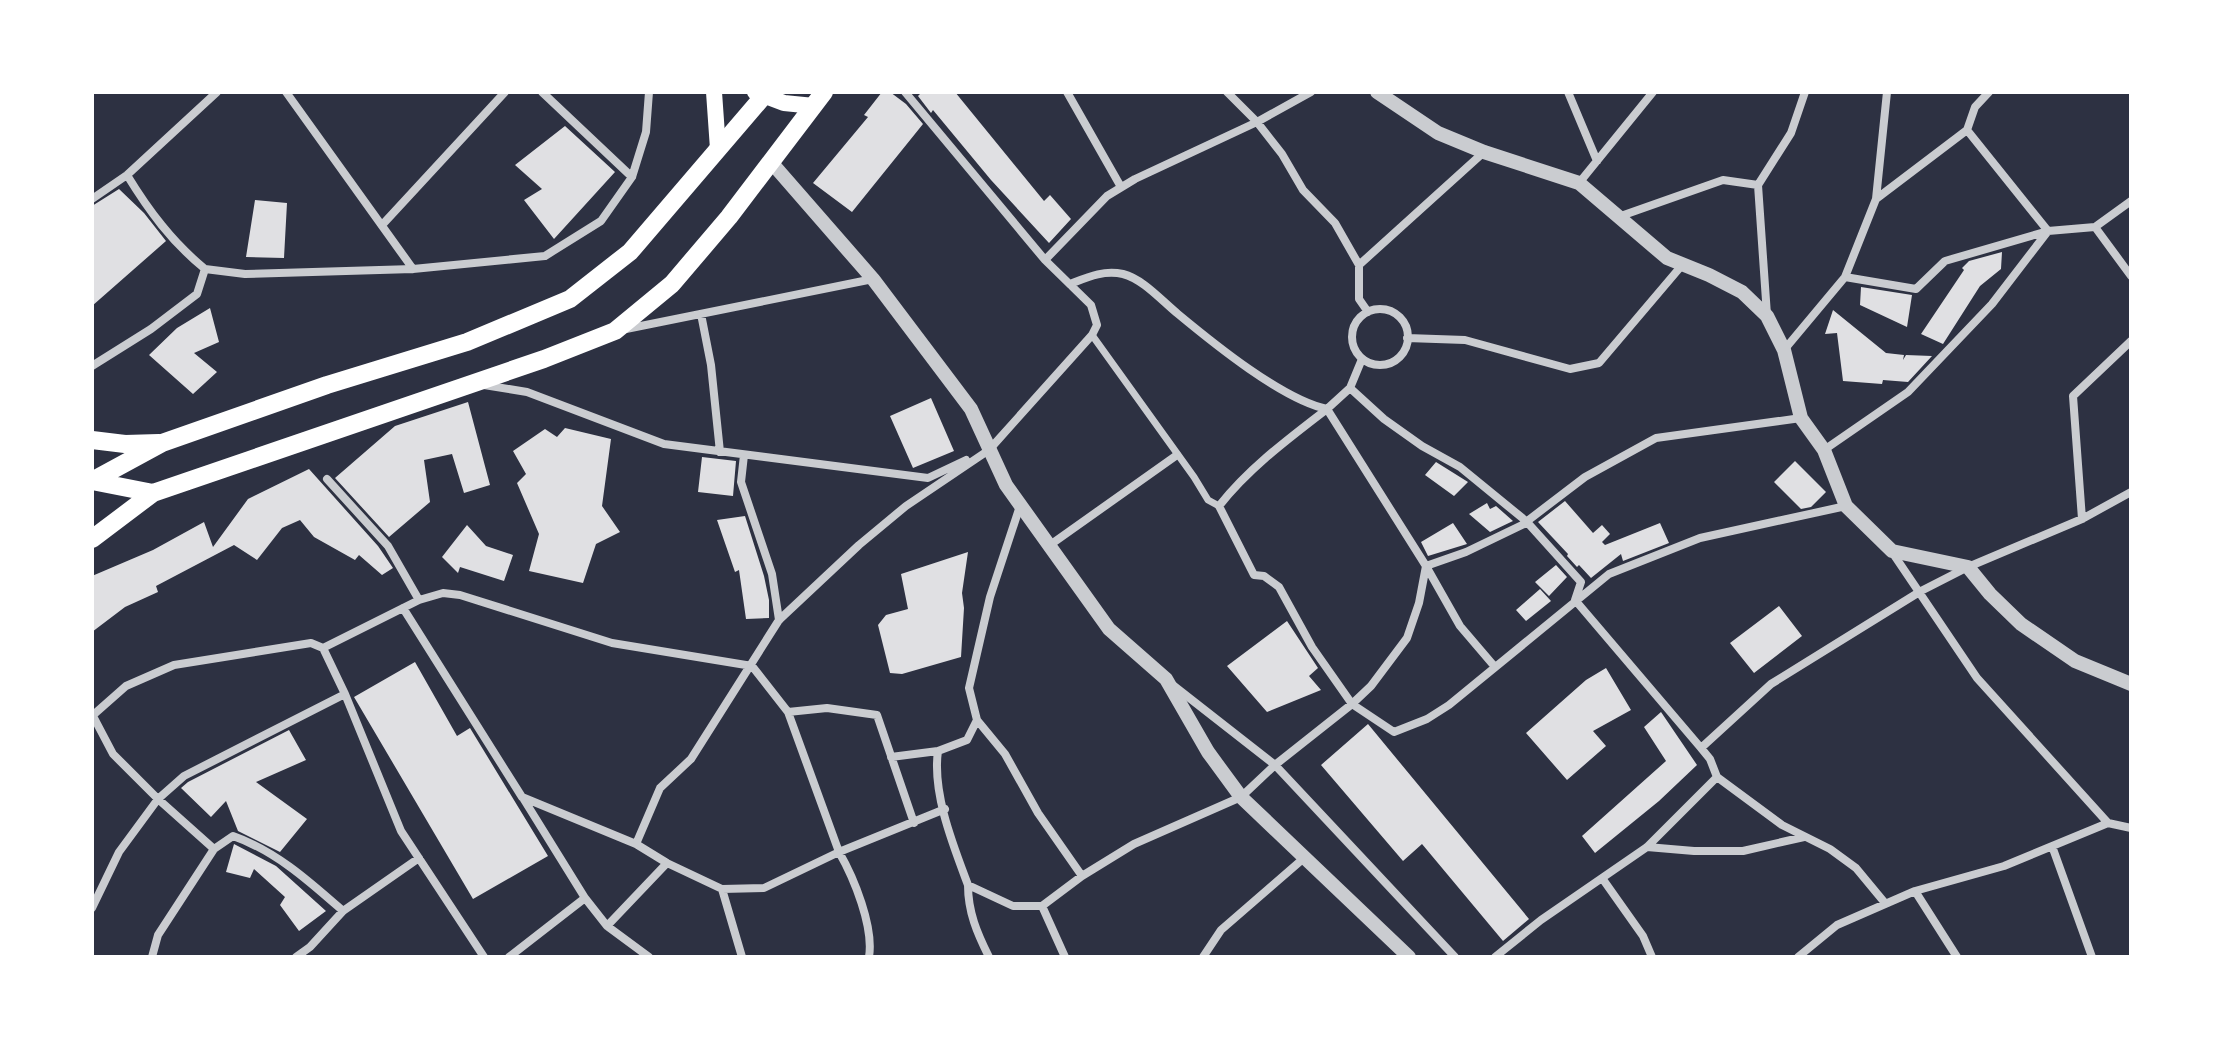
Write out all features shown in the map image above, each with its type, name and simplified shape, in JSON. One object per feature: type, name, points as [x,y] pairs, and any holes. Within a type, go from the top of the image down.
[{"type":"main road","points":[[714,92],[718,149]]},
{"type":"main road","points":[[92,481],[162,443],[327,385],[467,342],[570,299],[630,252],[718,149],[761,93],[784,103],[819,99]]},
{"type":"main road","points":[[92,539],[153,493],[544,359],[615,331],[672,284],[729,217],[819,99]]},
{"type":"main road","points":[[92,440],[125,444],[162,443]]},
{"type":"main road","points":[[92,481],[153,493]]},
{"type":"street","points":[[92,199],[127,175],[217,92]]},
{"type":"street","points":[[286,92],[413,269]]},
{"type":"street","points":[[383,224],[505,92]]},
{"type":"street","points":[[542,92],[632,177]]},
{"type":"street","points":[[127,175],[149,212],[184,252],[205,269],[245,274],[413,269],[545,256],[601,221],[632,177],[646,132],[649,92]]},
{"type":"street","points":[[636,844],[660,788],[691,759],[779,620],[906,506],[989,450],[1092,335],[1097,325],[1091,305],[1045,260],[905,92]]},
{"type":"street","points":[[1067,92],[1121,187]]},
{"type":"street","points":[[1227,92],[1257,122],[1282,154],[1303,190],[1335,223],[1359,265],[1359,299],[1368,312]]},
{"type":"street","points":[[1045,260],[1107,196],[1121,187],[1257,122],[1311,92]]},
{"type":"street","points":[[1377,92],[1438,133],[1484,152],[1579,183],[1667,258],[1742,292],[1767,316],[1784,350],[1801,418],[1824,450],[1846,506],[1892,551],[1977,678],[2108,823]]},
{"type":"street","points":[[1568,92],[1597,161]]},
{"type":"street","points":[[1579,183],[1653,92]]},
{"type":"street","points":[[1767,316],[1758,185],[1791,133],[1805,92]]},
{"type":"street","points":[[1784,350],[1845,277],[1876,199],[1887,92]]},
{"type":"street","points":[[1876,199],[1967,130],[1975,107],[1989,92]]},
{"type":"street","points":[[1967,130],[2048,231]]},
{"type":"street","points":[[1359,265],[1484,152]]},
{"type":"street","points":[[771,162],[873,279],[971,409],[1006,485],[1109,629],[1166,679],[1275,765],[1455,957]]},
{"type":"street","points":[[1618,217],[1723,180],[1758,185]]},
{"type":"street","points":[[1845,277],[1916,289],[1945,261],[2048,231],[2095,227],[2131,201]]},
{"type":"street","points":[[2095,227],[2131,276]]},
{"type":"street","points":[[1824,450],[1908,392],[1992,304],[2048,231]]},
{"type":"street","points":[[1407,338],[1465,340],[1570,369],[1599,363],[1683,264]]},
{"type":"street","points":[[92,366],[151,329],[197,294],[205,269]]},
{"type":"street","points":[[1070,284],[1101,272],[1126,275],[1142,284],[1227,352],[1307,405],[1327,409],[1460,626],[1495,667]]},
{"type":"street","points":[[615,331],[873,279]]},
{"type":"street","points":[[1377,310],[1396,315],[1403,322],[1407,338],[1395,361],[1378,365],[1362,359],[1352,344],[1352,334],[1360,317],[1377,310]]},
{"type":"street","points":[[701,314],[711,365],[720,452]]},
{"type":"street","points":[[1092,335],[1208,500],[1219,506],[1254,575],[1264,576],[1279,587],[1312,647],[1352,704],[1394,732],[1427,719],[1449,705],[1609,574],[1700,538],[1846,506]]},
{"type":"street","points":[[2082,519],[2073,396],[2131,341]]},
{"type":"street","points":[[1219,506],[1237,483],[1350,388],[1362,359]]},
{"type":"street","points":[[473,383],[527,392],[664,444],[720,452],[928,478],[989,450]]},
{"type":"street","points":[[1350,388],[1384,419],[1422,446],[1460,467],[1526,521],[1581,582],[1575,600]]},
{"type":"street","points":[[1426,566],[1466,552],[1526,521],[1585,477],[1656,438],[1801,418]]},
{"type":"street","points":[[744,455],[741,482],[772,574],[779,620]]},
{"type":"street","points":[[1050,545],[1177,455]]},
{"type":"street","points":[[327,479],[388,546],[419,600]]},
{"type":"street","points":[[1701,748],[1771,684],[1921,591],[1968,567],[2082,519],[2131,492]]},
{"type":"street","points":[[1021,505],[990,597],[969,688],[977,720],[1005,754],[1038,813],[1082,876]]},
{"type":"street","points":[[1892,551],[1968,567],[2021,624],[2075,661],[2131,684]]},
{"type":"street","points":[[968,885],[1013,906],[1042,906],[1082,876],[1134,844],[1241,797],[1371,686],[1407,638],[1419,603],[1426,566]]},
{"type":"street","points":[[323,648],[419,600],[443,593],[460,595],[612,643],[752,666],[788,712],[839,852],[853,876],[871,944],[869,957]]},
{"type":"street","points":[[1575,600],[1710,759],[1717,777],[1782,825],[1830,849],[1856,868],[1885,903]]},
{"type":"street","points":[[403,608],[585,898],[607,926],[649,957]]},
{"type":"street","points":[[214,849],[113,754],[92,716],[126,686],[174,665],[311,643],[323,648],[401,831],[484,957]]},
{"type":"street","points":[[1166,679],[1208,752],[1241,797],[1409,957]]},
{"type":"street","points":[[92,908],[119,852],[158,799],[184,776],[345,694]]},
{"type":"street","points":[[788,712],[827,708],[877,715],[914,823]]},
{"type":"street","points":[[891,757],[938,751],[967,740],[977,720]]},
{"type":"street","points":[[938,751],[935,771],[948,831],[968,885],[968,902],[975,930],[989,957]]},
{"type":"street","points":[[1495,957],[1541,920],[1647,847],[1717,777]]},
{"type":"street","points":[[522,797],[636,844],[667,863],[722,889],[764,888],[839,852],[945,809]]},
{"type":"street","points":[[1798,957],[1837,925],[1915,891],[2004,866],[2108,823],[2131,828]]},
{"type":"street","points":[[152,957],[158,935],[214,849],[233,836],[251,842],[296,870],[343,911]]},
{"type":"street","points":[[1647,847],[1743,851],[1804,837]]},
{"type":"street","points":[[2052,846],[2092,957]]},
{"type":"street","points":[[296,957],[310,947],[343,911],[419,858]]},
{"type":"street","points":[[1203,957],[1221,930],[1304,858]]},
{"type":"street","points":[[607,926],[667,863]]},
{"type":"street","points":[[1602,878],[1643,936],[1652,957]]},
{"type":"street","points":[[722,889],[742,957]]},
{"type":"street","points":[[1915,891],[1957,957]]},
{"type":"street","points":[[509,957],[585,898]]},
{"type":"street","points":[[1042,906],[1065,957]]},
{"type":"street","points":[[310,947],[317,957]]},
{"type":"building","points":[[882,92],[890,92],[906,104],[923,124],[852,212],[813,183],[868,117],[864,115]]},
{"type":"building","points":[[918,92],[955,92],[1044,201],[1050,195],[1071,219],[1049,243],[933,110],[931,113]]},
{"type":"building","points":[[565,126],[615,172],[554,239],[524,200],[542,189],[515,165]]},
{"type":"building","points":[[119,189],[144,213],[166,241],[92,306],[92,206]]},
{"type":"building","points":[[255,200],[287,203],[284,258],[246,257]]},
{"type":"building","points":[[2002,252],[2001,269],[1980,286],[1943,344],[1921,334],[1964,270],[1962,268],[1969,261]]},
{"type":"building","points":[[1861,287],[1912,295],[1907,327],[1860,305]]},
{"type":"building","points":[[210,308],[219,342],[194,353],[217,372],[193,394],[149,355],[177,328]]},
{"type":"building","points":[[1833,310],[1886,353],[1904,355],[1903,360],[1906,355],[1932,356],[1908,382],[1843,381],[1837,333],[1825,334]]},
{"type":"building","points":[[931,398],[954,451],[913,468],[890,416]]},
{"type":"building","points":[[468,402],[490,485],[464,493],[452,454],[424,460],[430,502],[389,537],[335,478],[395,426]]},
{"type":"building","points":[[565,428],[611,439],[602,506],[620,532],[596,544],[583,583],[529,571],[539,534],[517,483],[526,474],[513,451],[545,429],[557,437]]},
{"type":"building","points":[[702,457],[736,461],[733,496],[698,492]]},
{"type":"building","points":[[1795,461],[1826,492],[1811,507],[1801,509],[1774,482]]},
{"type":"building","points":[[1436,462],[1468,482],[1454,496],[1425,475]]},
{"type":"building","points":[[309,469],[378,546],[393,568],[382,575],[359,555],[355,560],[314,537],[300,520],[282,528],[257,560],[234,545],[156,586],[158,592],[125,607],[92,632],[92,576],[153,550],[204,522],[213,547],[248,499]]},
{"type":"building","points":[[1565,501],[1593,533],[1602,525],[1610,534],[1602,542],[1605,545],[1660,523],[1669,543],[1623,561],[1621,554],[1591,578],[1579,565],[1577,567],[1538,522]]},
{"type":"building","points":[[1487,503],[1490,509],[1496,506],[1513,521],[1490,532],[1469,514]]},
{"type":"building","points":[[745,516],[764,576],[769,618],[746,619],[739,570],[735,572],[717,520]]},
{"type":"building","points":[[1453,523],[1467,544],[1428,556],[1421,542]]},
{"type":"building","points":[[467,525],[486,546],[513,555],[504,581],[460,567],[458,573],[442,557]]},
{"type":"building","points":[[968,552],[962,593],[961,657],[902,674],[890,673],[878,625],[886,615],[908,609],[901,574]]},
{"type":"building","points":[[1556,565],[1567,577],[1549,596],[1535,582]]},
{"type":"building","points":[[1540,589],[1551,601],[1526,621],[1516,610]]},
{"type":"building","points":[[1779,606],[1802,636],[1754,673],[1730,643]]},
{"type":"building","points":[[1287,621],[1318,668],[1309,676],[1321,690],[1267,712],[1227,666]]},
{"type":"building","points":[[415,662],[457,736],[470,728],[548,856],[473,899],[354,697]]},
{"type":"building","points":[[1606,668],[1631,710],[1593,731],[1606,746],[1567,780],[1526,733],[1586,680]]},
{"type":"building","points":[[1661,712],[1697,765],[1659,801],[1595,853],[1582,836],[1666,761],[1644,727]]},
{"type":"building","points":[[1368,724],[1529,919],[1503,941],[1422,844],[1403,861],[1321,765]]},
{"type":"building","points":[[289,730],[306,760],[256,782],[307,819],[280,852],[238,831],[226,801],[211,817],[181,788],[188,782]]},
{"type":"building","points":[[234,844],[276,866],[326,911],[299,931],[280,905],[285,897],[254,869],[250,878],[226,872]]}]
